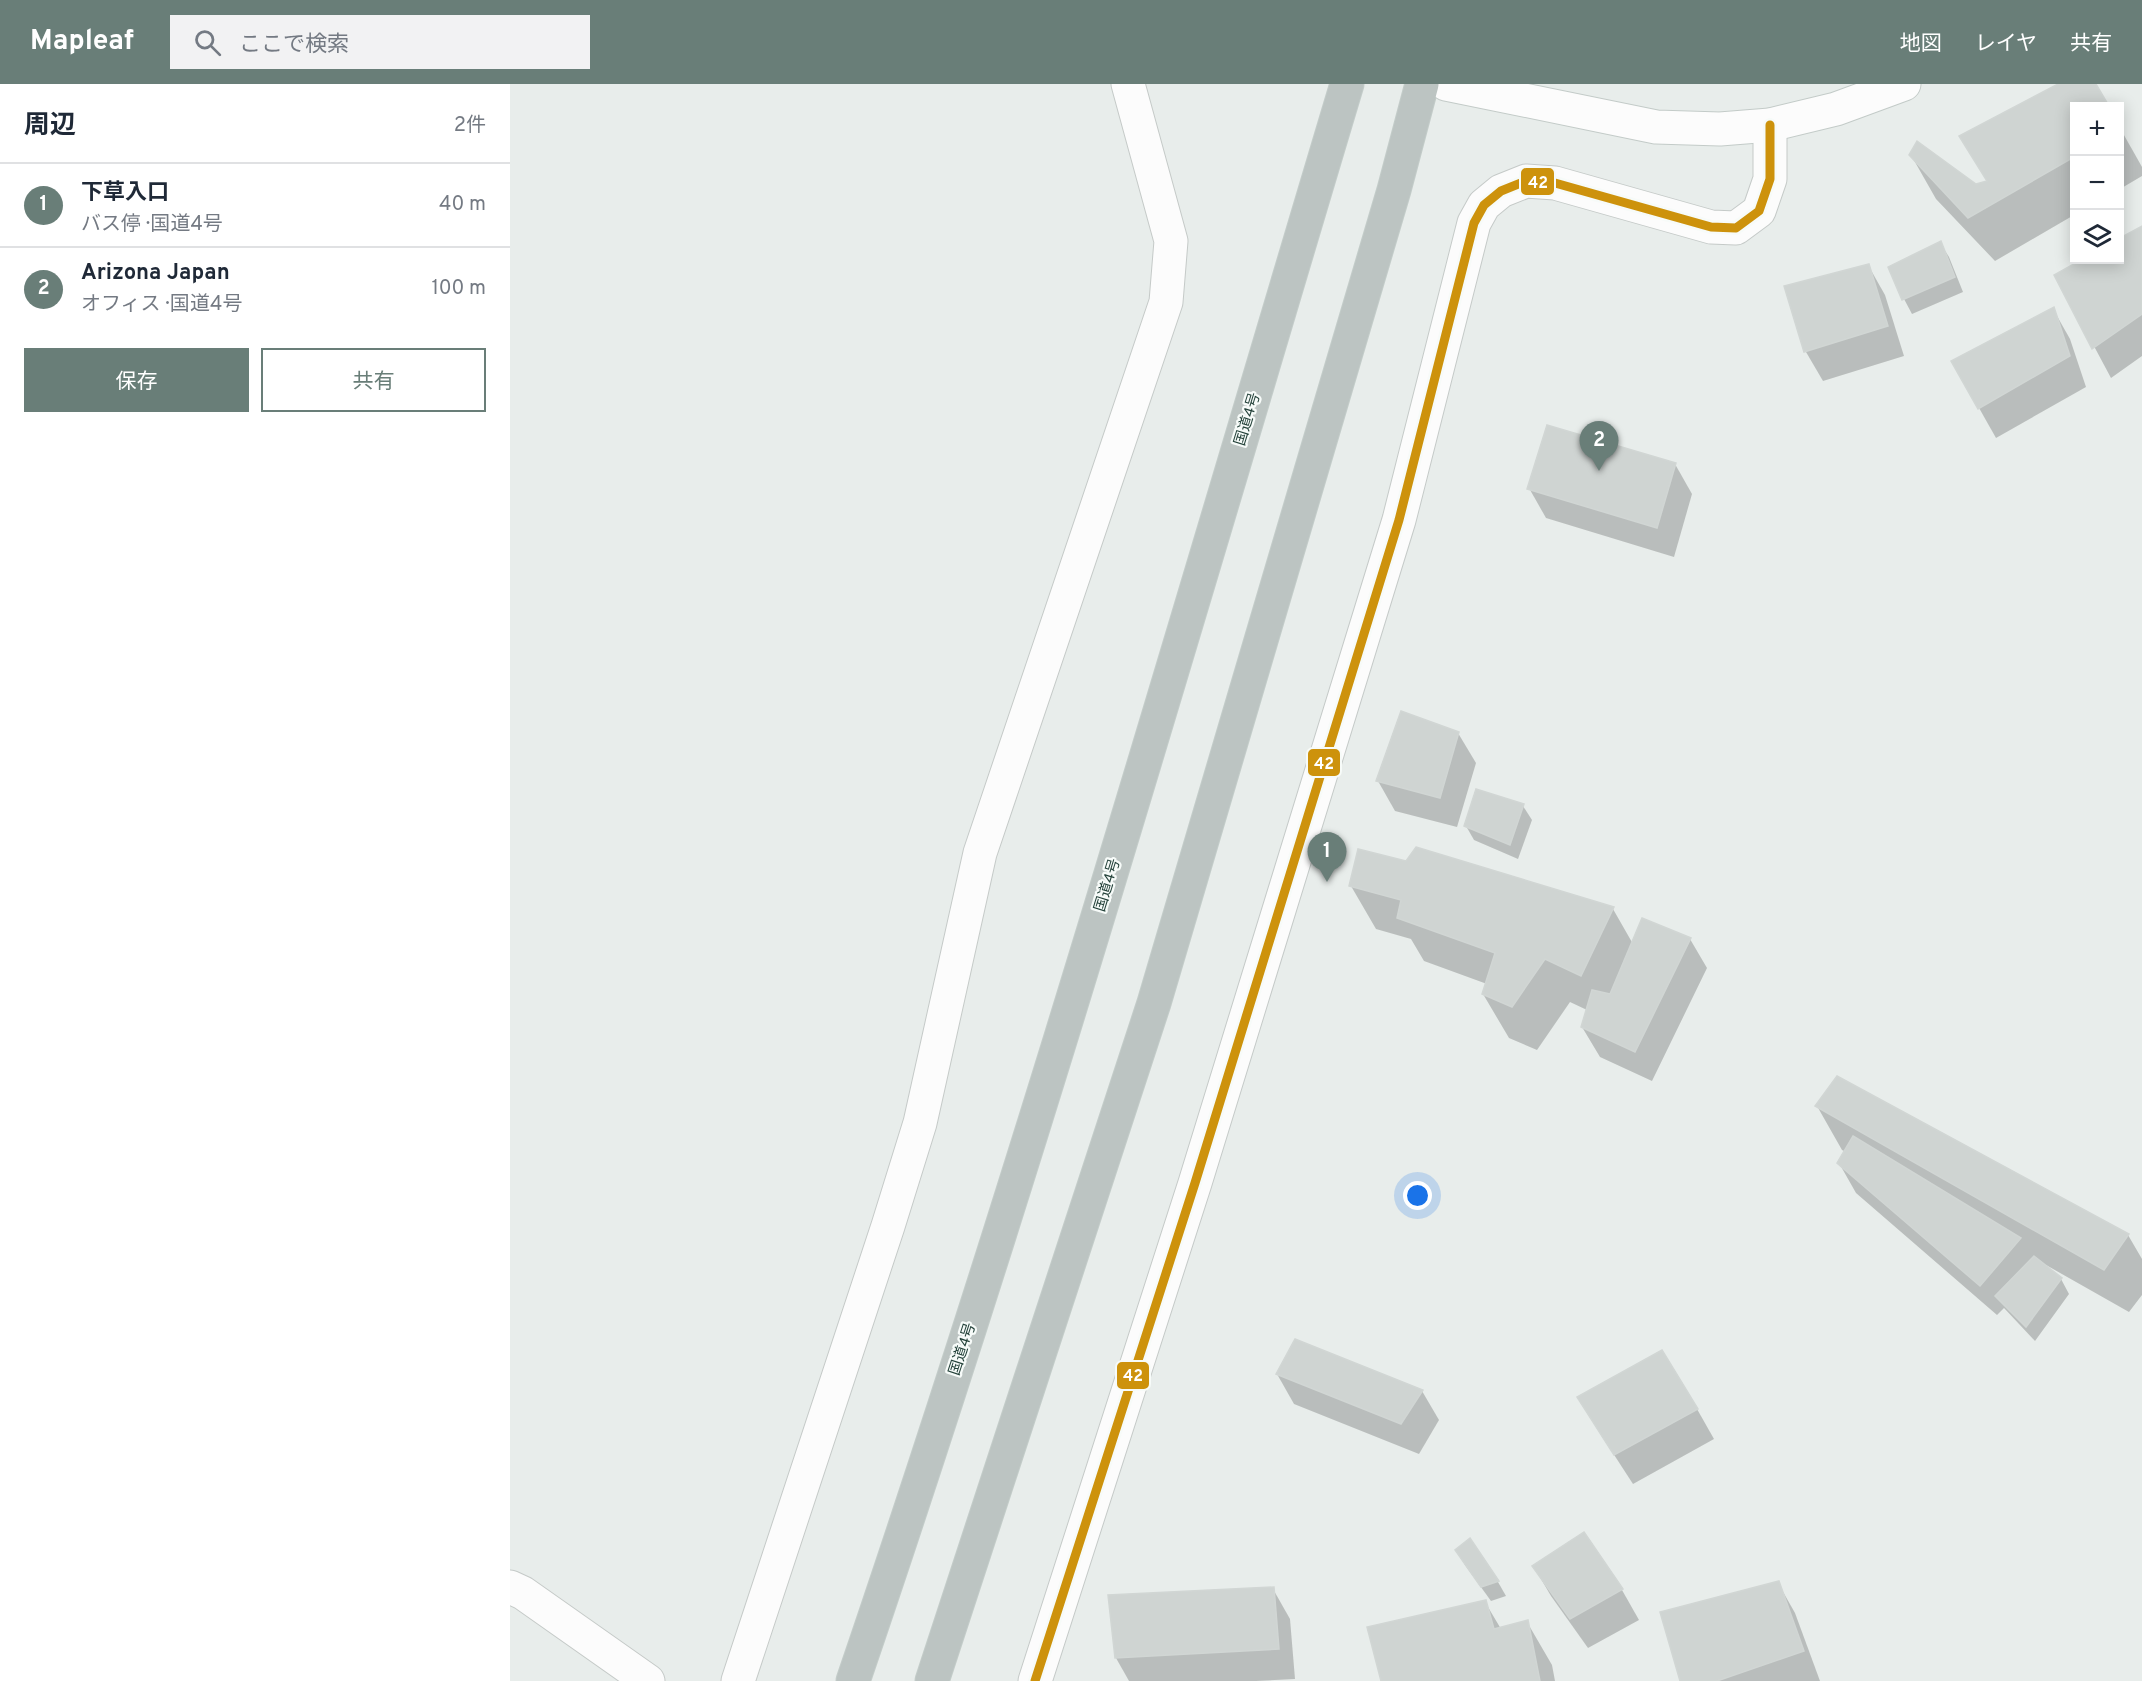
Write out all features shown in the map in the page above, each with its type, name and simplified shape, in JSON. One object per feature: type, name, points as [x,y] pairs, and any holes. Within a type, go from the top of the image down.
[{"type":"highway","name":"国道4号","points":[[853,1681],[1000,1230],[1122,838],[1347,84]]},
{"type":"highway","points":[[932,1681],[1154,1002],[1394,190],[1422,84]]},
{"type":"street","points":[[738,1681],[920,1123],[980,853],[1166,302],[1171,241],[1128,84]]},
{"type":"street","points":[[1446,84],[1656,127],[1720,129],[1770,125],[1836,109],[1904,84]]},
{"type":"street","points":[[1035,1681],[1195,1183],[1399,520],[1474,223],[1484,205],[1501,191],[1526,181],[1555,183],[1711,227],[1736,228],[1759,212],[1767,190],[1770,179],[1770,125]]},
{"type":"street","points":[[510,1587],[533,1600],[648,1681]]},
{"type":"building","points":[[2058,84],[2096,84],[2107,102],[2070,102],[2070,159],[1968,218],[1909,155],[1917,141],[1976,184],[1987,181],[1959,136]]},
{"type":"building","points":[[2142,226],[2142,314],[2092,349],[2054,275],[2074,264],[2124,264],[2124,236]]},
{"type":"building","points":[[1941,241],[1955,277],[1902,300],[1888,267]]},
{"type":"building","points":[[1869,264],[1888,326],[1804,352],[1784,286]]},
{"type":"building","points":[[2054,307],[2070,356],[1978,409],[1951,361]]},
{"type":"building","points":[[1547,425],[1676,463],[1657,528],[1527,489]]},
{"type":"building","points":[[1401,711],[1459,732],[1440,798],[1376,781]]},
{"type":"building","points":[[1476,789],[1524,804],[1510,845],[1464,826]]},
{"type":"building","points":[[1416,847],[1614,907],[1581,976],[1545,959],[1512,1007],[1482,994],[1495,953],[1397,918],[1401,900],[1349,886],[1358,849],[1406,861]]},
{"type":"building","points":[[1642,918],[1691,938],[1635,1052],[1581,1027],[1592,990],[1610,994]]},
{"type":"building","points":[[1837,1076],[2129,1234],[2104,1270],[1815,1106]]},
{"type":"building","points":[[1853,1136],[2021,1238],[1980,1286],[1837,1163]]},
{"type":"building","points":[[2034,1256],[2062,1278],[2026,1327],[1995,1296]]},
{"type":"building","points":[[1295,1339],[1423,1390],[1401,1424],[1276,1374]]},
{"type":"building","points":[[1662,1350],[1698,1409],[1614,1455],[1577,1397]]},
{"type":"building","points":[[1584,1532],[1623,1589],[1570,1619],[1532,1566]]},
{"type":"building","points":[[1470,1538],[1499,1581],[1481,1587],[1455,1550]]},
{"type":"building","points":[[1779,1581],[1804,1651],[1717,1681],[1680,1681],[1660,1612]]},
{"type":"building","points":[[1274,1587],[1279,1649],[1115,1658],[1108,1595]]},
{"type":"building","points":[[1486,1600],[1494,1629],[1528,1620],[1540,1681],[1381,1681],[1367,1627]]},
{"type":"transit line","name":"42","points":[[1035,1681],[1195,1183],[1399,520],[1474,223],[1484,205],[1501,191],[1526,181],[1555,183],[1711,227],[1736,228],[1759,211],[1770,179],[1770,125]]},
{"type":"place","name":"Arizona Japan","points":[[1599,471]]},
{"type":"place","name":"下草入口","points":[[1327,882]]}]
